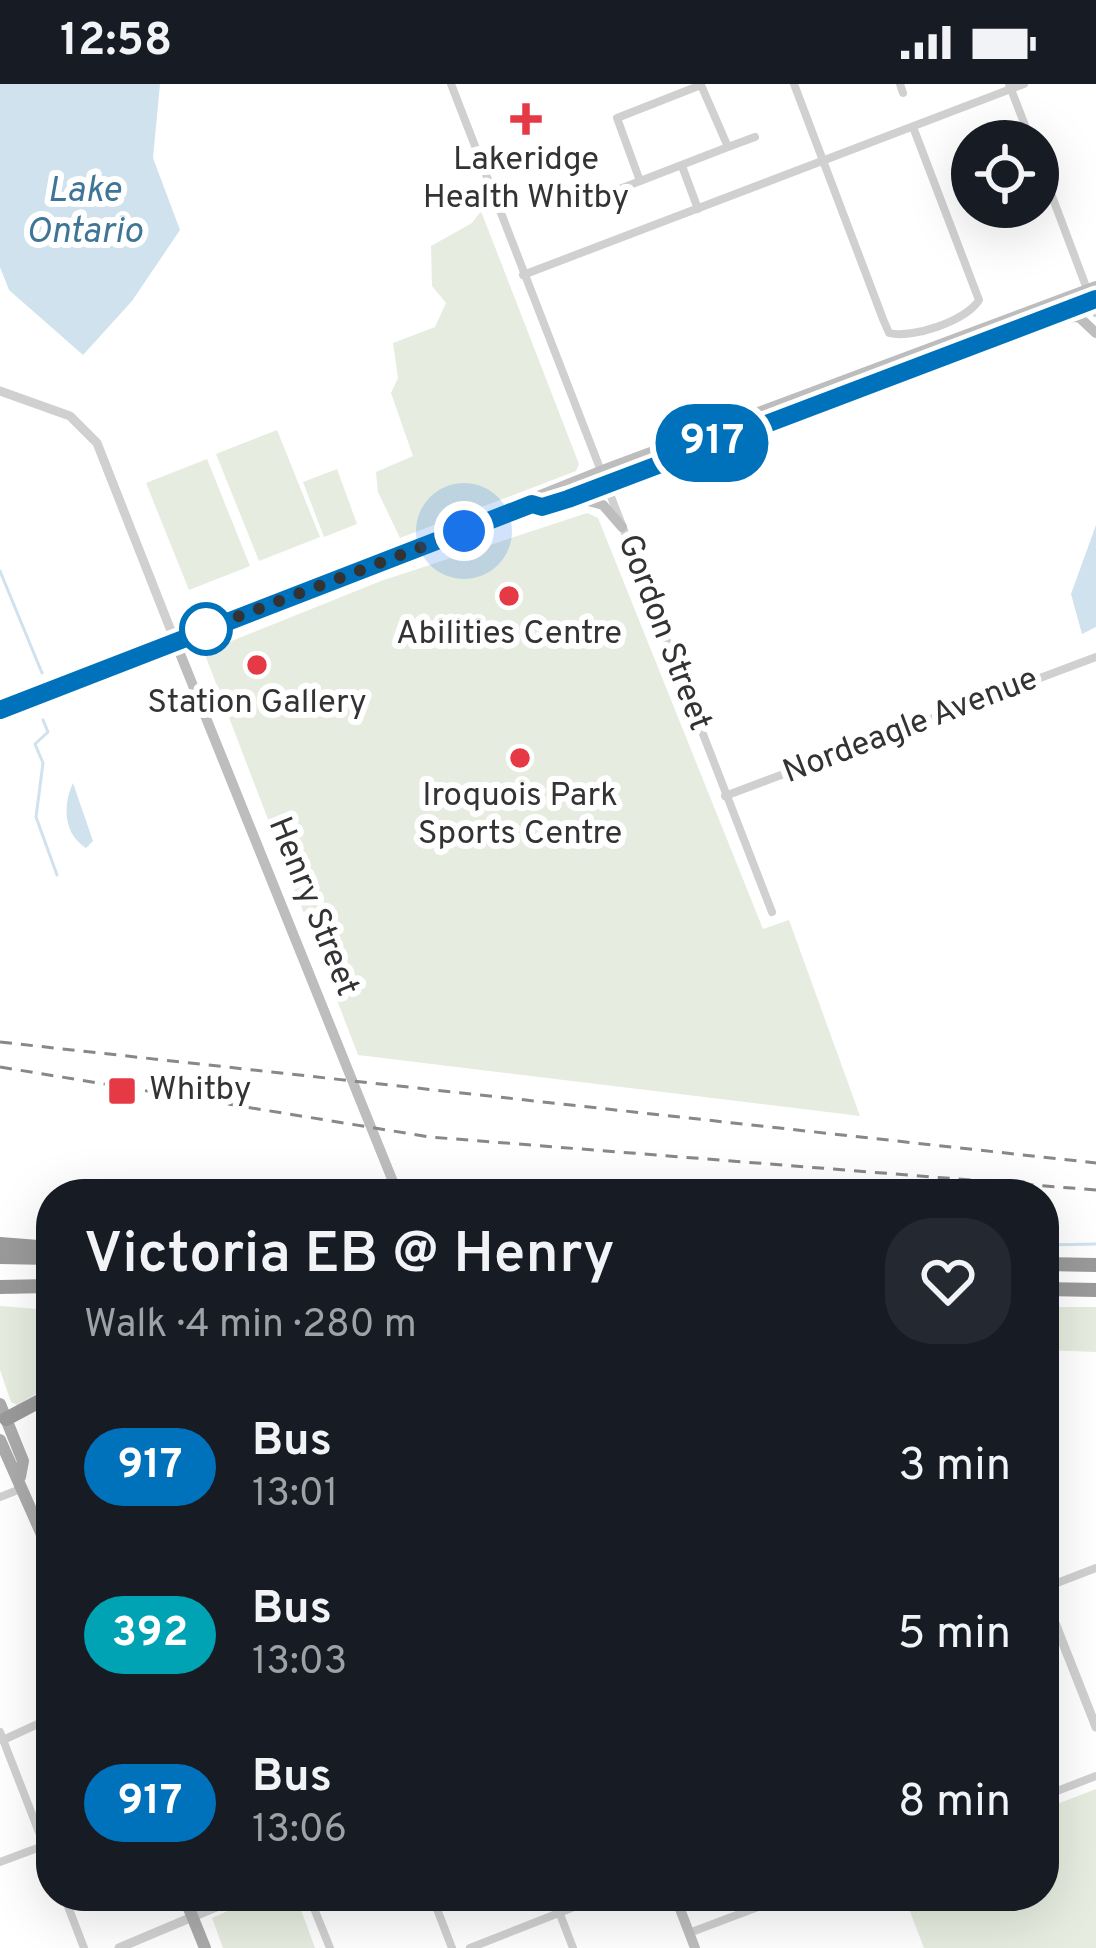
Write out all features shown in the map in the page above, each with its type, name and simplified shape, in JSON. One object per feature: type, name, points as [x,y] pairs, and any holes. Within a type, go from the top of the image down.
[{"type":"highway","points":[[0,1244],[36,1247]]},
{"type":"highway","points":[[0,1258],[36,1258]]},
{"type":"highway","points":[[1059,1264],[1096,1265]]},
{"type":"highway","points":[[0,1285],[36,1284]]},
{"type":"highway","points":[[1059,1289],[1096,1289]]},
{"type":"highway","points":[[1,1412],[36,1400]]},
{"type":"main road","points":[[0,710],[532,504],[542,495],[1021,327],[1093,297]]},
{"type":"main road","points":[[532,504],[542,507],[568,499],[603,477],[1093,297]]},
{"type":"main road","points":[[1021,327],[1079,317],[1096,333]]},
{"type":"main road","points":[[568,499],[603,505],[622,526]]},
{"type":"main road","name":"Henry Street","points":[[175,640],[391,1179]]},
{"type":"main road","points":[[1,1412],[23,1461],[22,1482]]},
{"type":"main road","points":[[0,1440],[36,1517]]},
{"type":"main road","points":[[191,1911],[205,1948]]},
{"type":"main road","points":[[680,1911],[695,1948]]},
{"type":"street","name":"Gordon Street","points":[[451,84],[772,913]]},
{"type":"street","points":[[794,84],[890,333],[903,337],[955,318],[979,300],[914,128]]},
{"type":"street","points":[[524,275],[1024,84]]},
{"type":"street","points":[[640,181],[616,118],[691,89],[701,86],[706,91],[728,148]]},
{"type":"street","points":[[1010,86],[1023,120]]},
{"type":"street","points":[[617,190],[755,137]]},
{"type":"street","points":[[682,166],[698,209]]},
{"type":"street","points":[[1059,212],[1093,297]]},
{"type":"street","points":[[0,391],[61,411],[97,443],[175,640]]},
{"type":"street","name":"Nordeagle Avenue","points":[[725,796],[1096,657]]},
{"type":"street","points":[[0,1497],[22,1482]]},
{"type":"street","points":[[1059,1584],[1096,1568]]},
{"type":"street","points":[[1059,1630],[1096,1727]]},
{"type":"street","points":[[36,1724],[1,1738],[36,1817]]},
{"type":"street","points":[[1059,1790],[1096,1776]]},
{"type":"street","points":[[0,1862],[36,1848]]},
{"type":"street","points":[[70,1911],[84,1948]]},
{"type":"street","points":[[119,1948],[205,1911]]},
{"type":"street","points":[[315,1911],[330,1948]]},
{"type":"street","points":[[438,1911],[452,1948]]},
{"type":"street","points":[[689,1933],[747,1911]]},
{"type":"street","points":[[470,1948],[559,1912],[573,1948]]},
{"type":"shaded area","points":[[481,211],[579,464],[576,471],[400,538],[378,492],[376,472],[413,456],[391,393],[398,378],[393,343],[435,327],[446,303],[432,286],[431,246],[472,223]]},
{"type":"shaded area","points":[[277,430],[320,537],[259,561],[216,454]]},
{"type":"shaded area","points":[[207,459],[250,566],[189,590],[146,483]]},
{"type":"shaded area","points":[[337,469],[357,524],[324,537],[303,482]]},
{"type":"shaded area","points":[[587,513],[598,518],[763,929],[789,920],[860,1116],[358,1055],[204,652],[381,581]]},
{"type":"shaded area","points":[[0,1306],[36,1309],[36,1394],[17,1405],[11,1402],[0,1370]]},
{"type":"shaded area","points":[[1059,1307],[1096,1307],[1096,1352],[1059,1351]]},
{"type":"shaded area","points":[[1096,1789],[1096,1948],[924,1948],[910,1911],[1059,1911],[1059,1803]]},
{"type":"shaded area","points":[[228,1911],[301,1911],[315,1948],[223,1948],[212,1918]]},
{"type":"water","name":"Lake Ontario","points":[[0,84],[160,84],[153,158],[180,230],[132,301],[83,355],[9,290],[0,267]]},
{"type":"water","points":[[1096,525],[1096,627],[1082,634],[1071,594]]},
{"type":"water","points":[[73,783],[93,841],[86,848],[73,836],[67,819]]},
{"type":"waterway","points":[[0,571],[42,673]]},
{"type":"waterway","points":[[43,720],[48,732],[35,744],[43,763],[36,817],[57,875]]},
{"type":"waterway","points":[[1059,1245],[1096,1244]]},
{"type":"railway","points":[[0,1042],[1096,1163]]},
{"type":"railway","points":[[0,1067],[430,1137],[958,1179]]},
{"type":"railway","points":[[1059,1187],[1096,1190]]},
{"type":"bus line","name":"917","points":[[0,710],[532,504],[542,507],[568,499],[1096,299]]},
{"type":"place","name":"Lakeridge Health Whitby","points":[[526,119]]},
{"type":"place","name":"Abilities Centre","points":[[509,596]]},
{"type":"place","name":"Station Gallery","points":[[257,665]]},
{"type":"place","name":"Iroquois Park Sports Centre","points":[[520,758]]},
{"type":"place","name":"Whitby","points":[[122,1091]]},
{"type":"route","points":[[206,629],[192,634],[464,531]]}]
